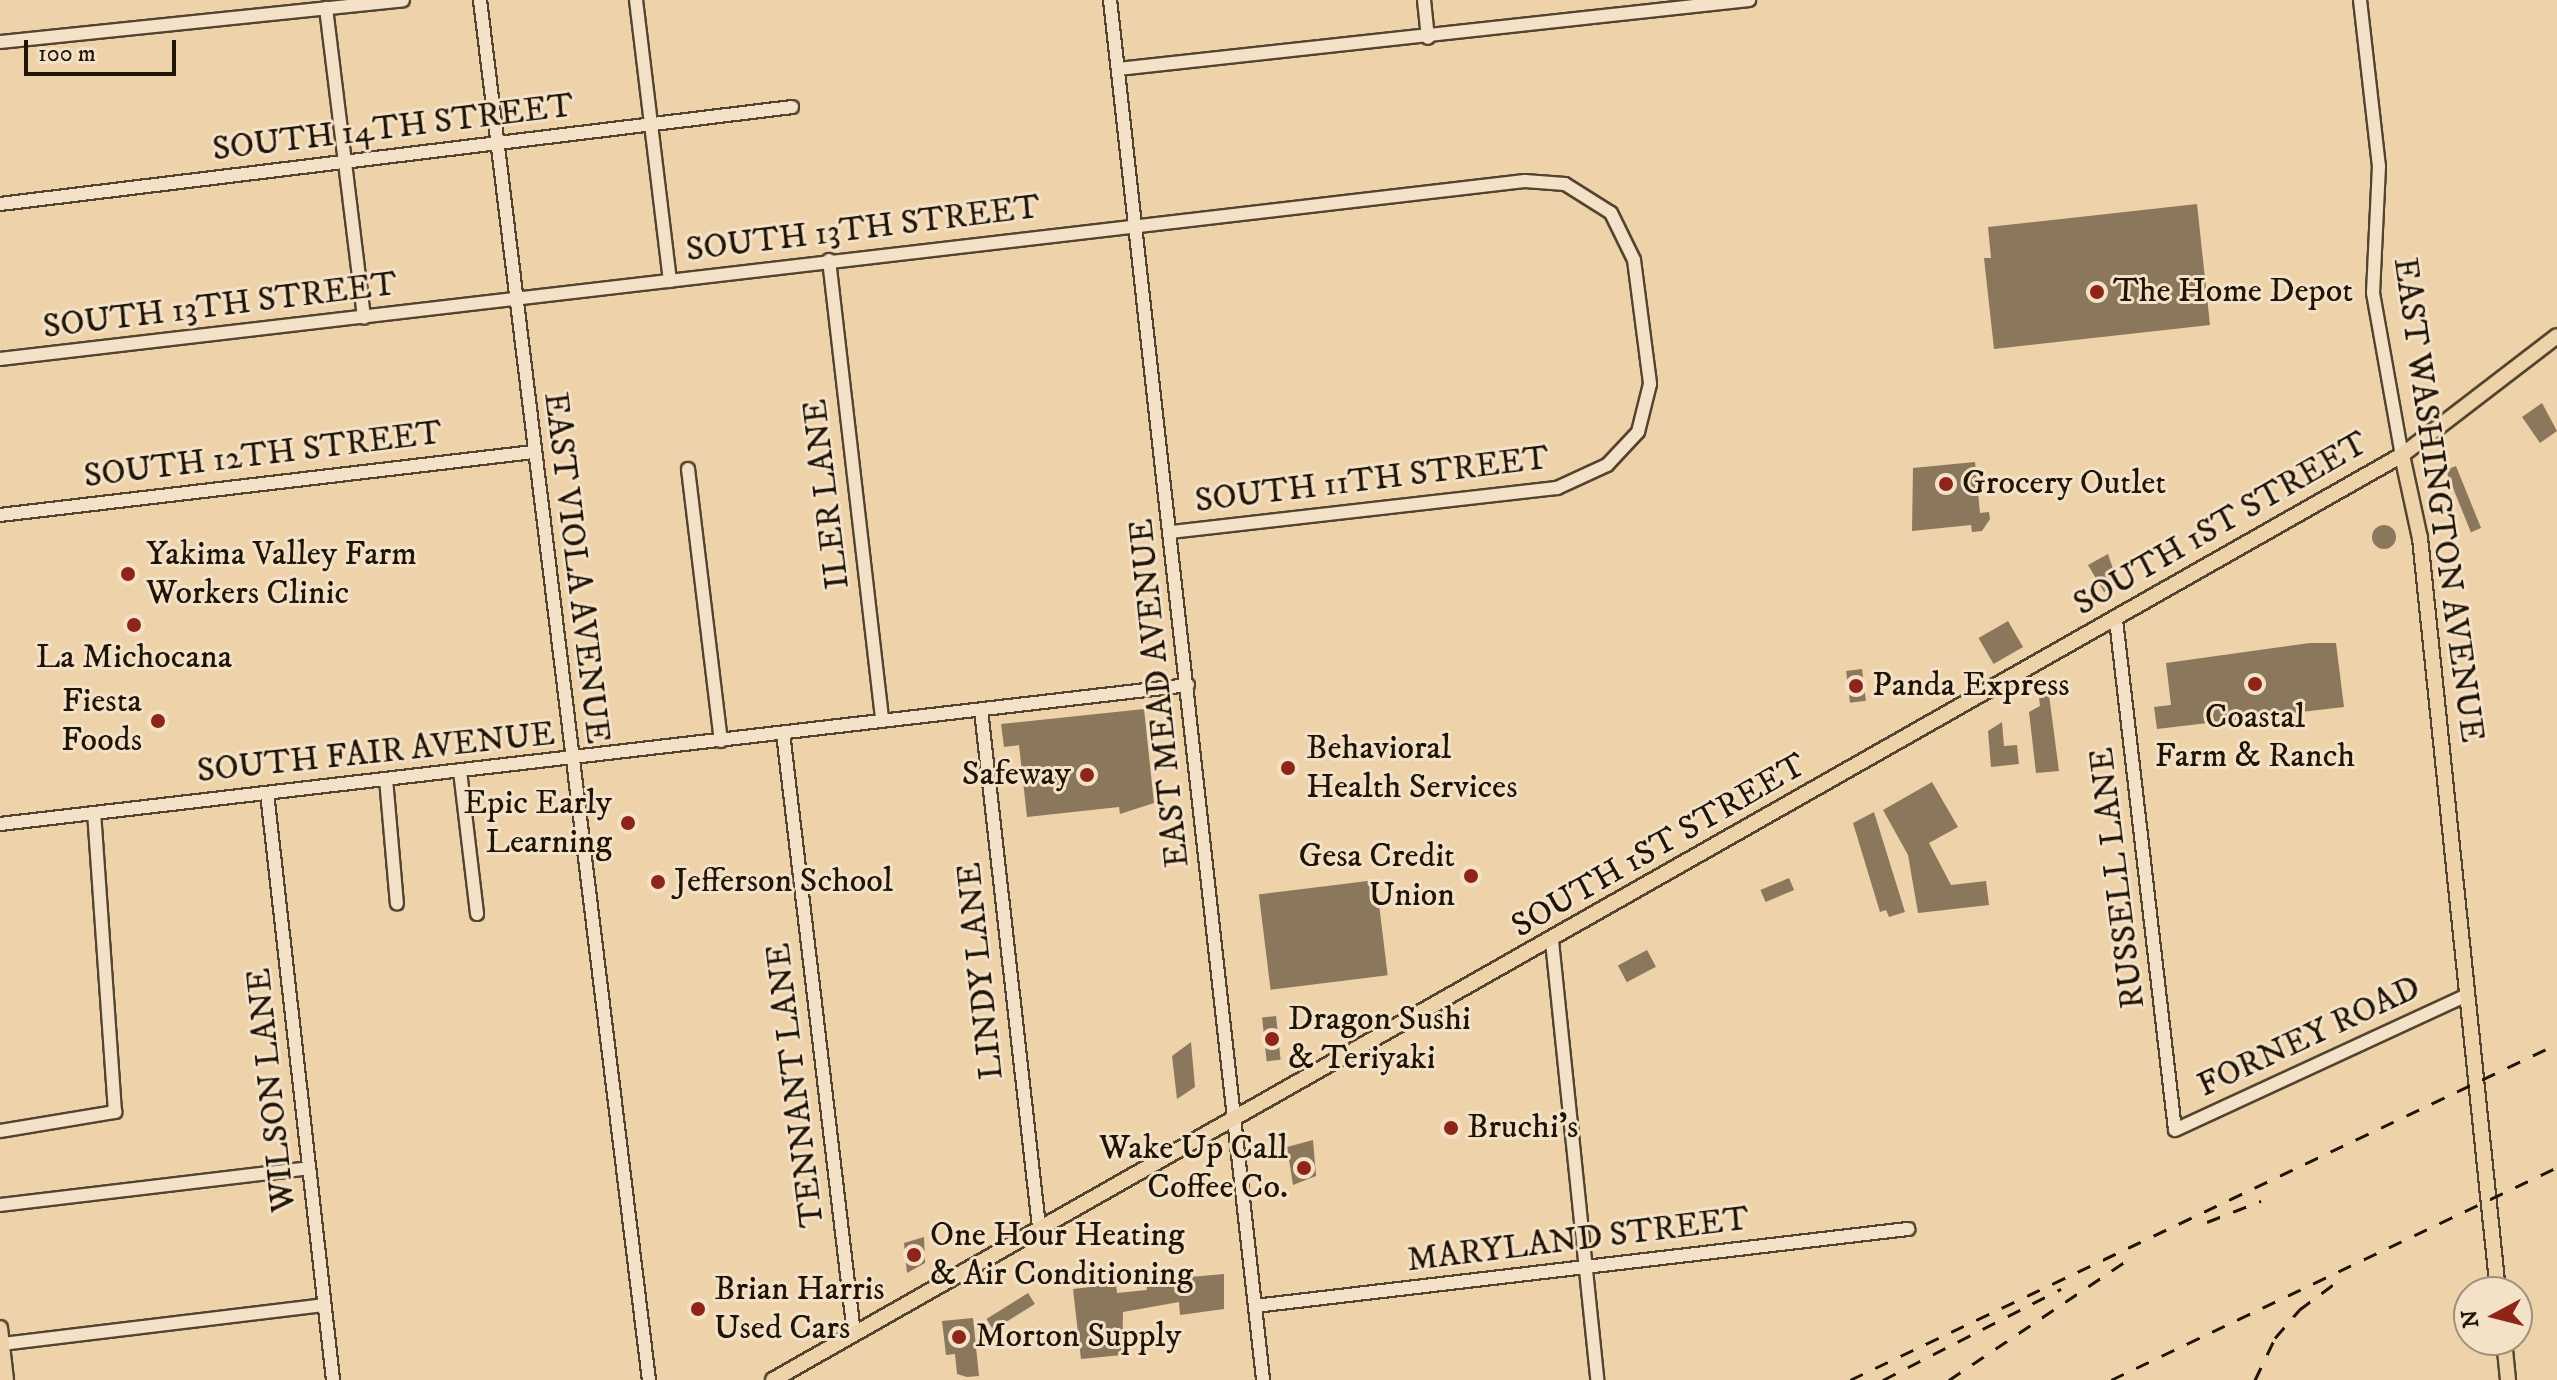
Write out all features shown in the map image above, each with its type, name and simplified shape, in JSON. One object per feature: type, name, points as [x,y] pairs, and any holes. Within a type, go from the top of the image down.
[{"type":"main road","name":"SOUTH 1ST STREET","points":[[773,1380],[1039,1227],[1235,1122],[2402,455],[2557,336]]},
{"type":"main road","name":"EAST WASHINGTON AVENUE","points":[[2402,455],[2420,538],[2496,1276]]},
{"type":"main road","points":[[0,1328],[3,1372]]},
{"type":"main road","points":[[2506,1356],[2508,1380]]},
{"type":"street","points":[[0,42],[403,0]]},
{"type":"street","name":"EAST VIOLA AVENUE","points":[[480,0],[649,1380]]},
{"type":"street","points":[[636,0],[670,281]]},
{"type":"street","name":"EAST MEAD AVENUE","points":[[1110,0],[1263,1380]]},
{"type":"street","points":[[1424,0],[1428,38]]},
{"type":"street","points":[[1118,69],[1428,38],[1749,0]]},
{"type":"street","name":"EAST WASHINGTON AVENUE","points":[[2360,0],[2379,166],[2373,293],[2402,455]]},
{"type":"street","points":[[326,8],[364,318]]},
{"type":"street","name":"SOUTH 14TH STREET","points":[[0,204],[792,107]]},
{"type":"street","name":"SOUTH 13TH STREET","points":[[0,359],[515,300],[1136,223],[1525,181],[1565,184],[1599,204],[1621,229],[1634,260],[1643,321]]},
{"type":"street","name":"ILER LANE","points":[[829,260],[882,721]]},
{"type":"street","name":"SOUTH 11TH STREET","points":[[1171,532],[1578,482],[1617,457],[1638,432],[1650,384],[1643,321]]},
{"type":"street","name":"SOUTH 12TH STREET","points":[[0,515],[533,452]]},
{"type":"street","points":[[688,469],[721,741]]},
{"type":"street","name":"RUSSELL LANE","points":[[2116,620],[2175,1130]]},
{"type":"street","name":"SOUTH FAIR AVENUE","points":[[0,824],[1188,685]]},
{"type":"street","name":"LINDY LANE","points":[[981,710],[1039,1227]]},
{"type":"street","name":"TENNANT LANE","points":[[783,733],[854,1334]]},
{"type":"street","points":[[460,771],[477,914]]},
{"type":"street","points":[[386,779],[397,904]]},
{"type":"street","name":"WILSON LANE","points":[[267,793],[333,1380]]},
{"type":"street","points":[[0,1131],[115,1112],[94,814]]},
{"type":"street","points":[[1552,941],[1597,1380]]},
{"type":"street","name":"FORNEY ROAD","points":[[2175,1130],[2467,995]]},
{"type":"street","points":[[0,1205],[309,1168]]},
{"type":"street","name":"MARYLAND STREET","points":[[1255,1306],[1908,1229]]},
{"type":"street","points":[[2,1344],[324,1305]]},
{"type":"building","name":"The Home Depot","points":[[2197,204],[2210,325],[1994,349],[1984,258],[1991,258],[1988,227]]},
{"type":"building","points":[[2542,403],[2557,431],[2540,443],[2522,417]]},
{"type":"building","name":"Grocery Outlet","points":[[1975,462],[1980,513],[1989,512],[1990,519],[1982,531],[1972,532],[1971,525],[1912,531],[1913,468]]},
{"type":"building","points":[[2456,466],[2481,528],[2471,532],[2446,470]]},
{"type":"building","points":[[2384,525],[2393,528],[2396,537],[2393,546],[2384,549],[2375,546],[2372,537],[2375,528]]},
{"type":"building","points":[[2108,554],[2118,584],[2104,592],[2088,565]]},
{"type":"building","points":[[2008,621],[2023,647],[1994,664],[1979,638]]},
{"type":"building","name":"Coastal Farm & Ranch","points":[[2310,643],[2336,643],[2344,707],[2157,729],[2154,707],[2171,705],[2166,663]]},
{"type":"building","name":"Panda Express","points":[[1862,669],[1866,701],[1850,703],[1846,671]]},
{"type":"building","points":[[2049,695],[2059,771],[2036,773],[2029,712],[2040,706],[2039,697]]},
{"type":"building","name":"Safeway","points":[[1144,709],[1154,803],[1120,814],[1119,807],[1027,817],[1019,745],[1004,747],[1001,724]]},
{"type":"building","points":[[2002,722],[2004,746],[2017,745],[2019,764],[1991,767],[1988,731]]},
{"type":"building","points":[[1932,782],[1958,827],[1929,843],[1951,885],[1986,881],[1989,905],[1918,913],[1908,855],[1883,810]]},
{"type":"building","points":[[1874,812],[1905,912],[1889,917],[1886,910],[1880,912],[1853,823]]},
{"type":"building","points":[[1789,878],[1794,890],[1766,902],[1760,890]]},
{"type":"building","points":[[1376,880],[1388,975],[1271,990],[1259,894]]},
{"type":"building","points":[[1647,950],[1656,967],[1627,982],[1618,965]]},
{"type":"building","name":"Dragon Sushi & Teriyaki","points":[[1276,1016],[1281,1060],[1267,1061],[1262,1017]]},
{"type":"building","points":[[1191,1042],[1195,1087],[1177,1099],[1172,1056]]},
{"type":"building","name":"Wake Up Call Coffee Co.","points":[[1313,1140],[1316,1176],[1293,1185],[1287,1147]]},
{"type":"building","name":"One Hour Heating & Air Conditioning","points":[[924,1237],[925,1263],[907,1273],[904,1243]]},
{"type":"building","points":[[1224,1274],[1224,1309],[1180,1315],[1179,1302],[1123,1312],[1122,1355],[1081,1359],[1073,1289],[1116,1284],[1117,1293],[1147,1290],[1146,1281]]},
{"type":"building","points":[[1028,1293],[1035,1304],[993,1330],[986,1319]]},
{"type":"building","name":"Morton Supply","points":[[973,1318],[979,1376],[967,1377],[957,1374],[955,1354],[946,1355],[942,1321]]},
{"type":"railway","points":[[1850,1380],[2557,1044]]},
{"type":"railway","points":[[2111,1380],[2557,1167]]},
{"type":"railway","points":[[2207,1222],[2261,1201]]},
{"type":"railway","points":[[1949,1380],[2135,1255]]},
{"type":"railway","points":[[2255,1380],[2275,1338],[2299,1310],[2338,1281]]},
{"type":"railway","points":[[1883,1380],[2061,1289]]},
{"type":"place","name":"The Home Depot","points":[[2097,292]]},
{"type":"place","name":"Grocery Outlet","points":[[1946,484]]},
{"type":"place","name":"Yakima Valley Farm Workers Clinic","points":[[128,574]]},
{"type":"place","name":"La Michocana","points":[[134,625]]},
{"type":"place","name":"Coastal Farm & Ranch","points":[[2255,684]]},
{"type":"place","name":"Panda Express","points":[[1856,686]]},
{"type":"place","name":"Fiesta Foods","points":[[158,721]]},
{"type":"place","name":"Behavioral Health Services","points":[[1288,768]]},
{"type":"place","name":"Safeway","points":[[1087,775]]},
{"type":"place","name":"Epic Early Learning","points":[[628,823]]},
{"type":"place","name":"Gesa Credit Union","points":[[1471,876]]},
{"type":"place","name":"Jefferson School","points":[[658,882]]},
{"type":"place","name":"Dragon Sushi & Teriyaki","points":[[1272,1039]]},
{"type":"place","name":"Bruchi's","points":[[1451,1128]]},
{"type":"place","name":"Wake Up Call Coffee Co.","points":[[1304,1168]]},
{"type":"place","name":"One Hour Heating & Air Conditioning","points":[[914,1255]]},
{"type":"place","name":"Brian Harris Used Cars","points":[[698,1309]]},
{"type":"place","name":"Morton Supply","points":[[959,1337]]}]
